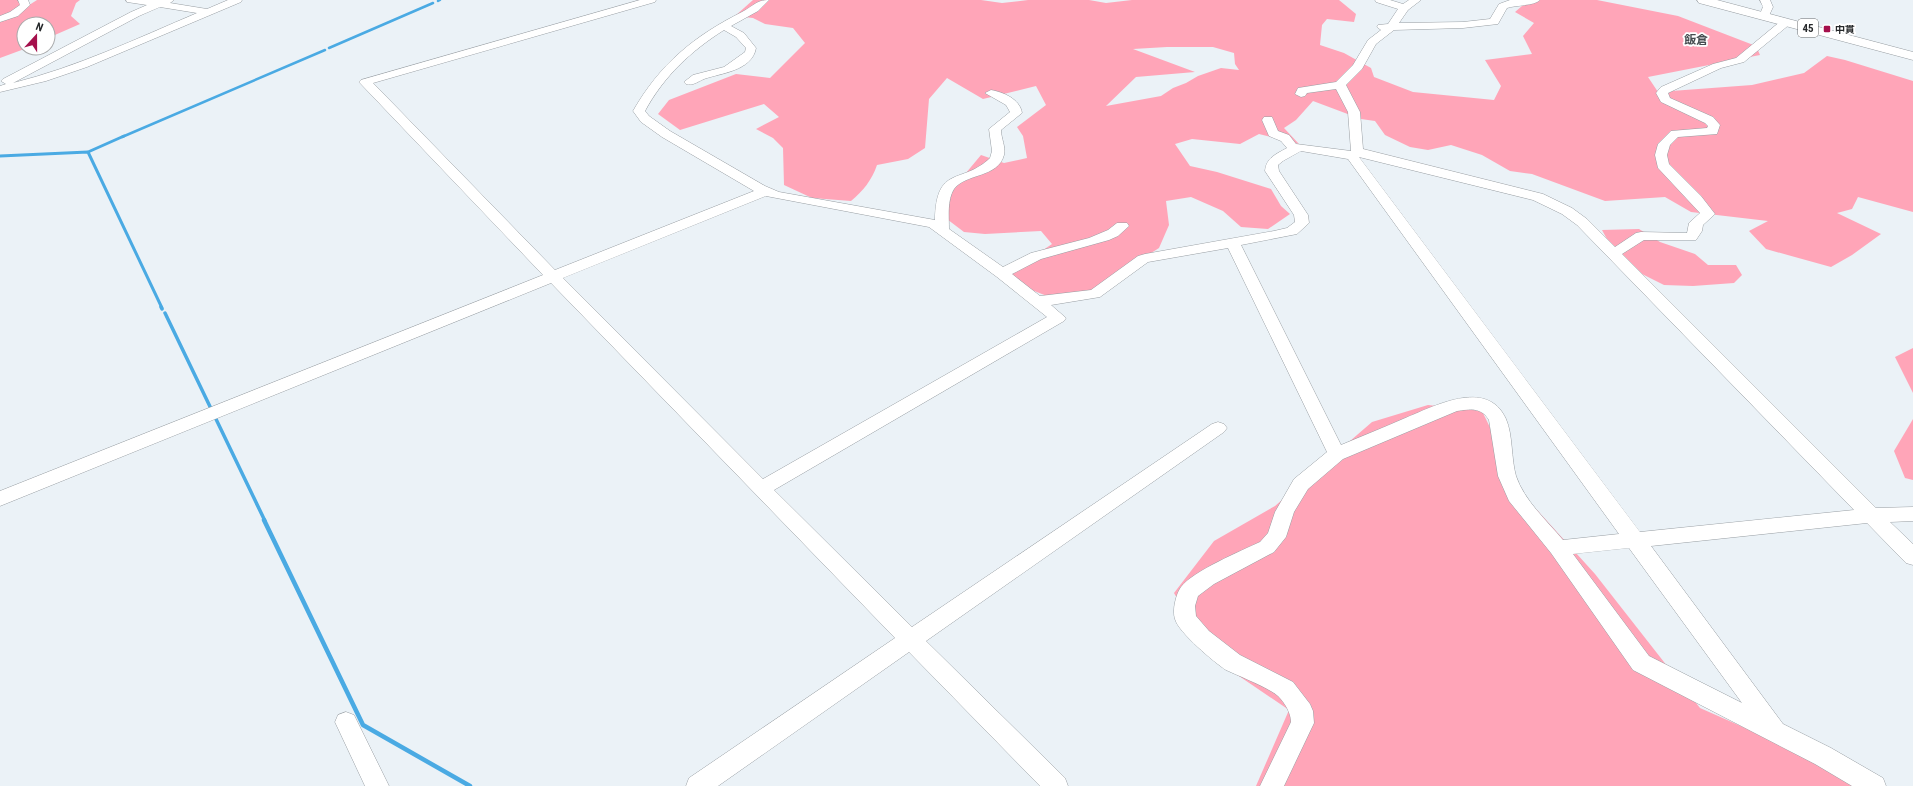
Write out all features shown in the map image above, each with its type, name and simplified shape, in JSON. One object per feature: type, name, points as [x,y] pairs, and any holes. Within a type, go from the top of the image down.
[{"type":"main road","name":"45","points":[[1703,0],[1913,56]]},
{"type":"street","points":[[0,20],[20,11],[25,5],[23,0]]},
{"type":"street","points":[[131,0],[209,12]]},
{"type":"street","points":[[4,85],[169,0]]},
{"type":"street","points":[[4,85],[42,79],[83,65],[237,0]]},
{"type":"street","points":[[651,0],[365,82],[552,277],[1056,786]]},
{"type":"street","points":[[761,489],[1058,318],[1002,274],[942,229],[933,224],[776,195],[766,191],[666,134],[644,119],[639,111],[648,95],[662,76],[680,58],[728,23],[750,13],[764,0]]},
{"type":"street","points":[[1380,0],[1404,8]]},
{"type":"street","points":[[1301,94],[1302,90],[1340,85],[1358,67],[1372,42],[1390,27],[1404,8],[1416,0]]},
{"type":"street","points":[[1390,27],[1463,25],[1494,22],[1503,6],[1514,2],[1535,0]]},
{"type":"street","points":[[1764,16],[1768,7],[1765,0]]},
{"type":"street","points":[[1613,254],[1641,236],[1692,237],[1695,231],[1696,222],[1708,214],[1696,199],[1663,165],[1661,155],[1664,144],[1675,134],[1713,131],[1714,125],[1709,120],[1665,100],[1662,93],[1665,89],[1717,66],[1740,60],[1786,22]]},
{"type":"street","points":[[690,82],[701,76],[725,70],[746,58],[750,53],[751,48],[740,35],[730,30],[726,26],[728,23]]},
{"type":"street","points":[[1721,57],[1743,58]]},
{"type":"street","points":[[1340,85],[1354,112],[1355,154],[1635,540],[1777,732]]},
{"type":"street","points":[[942,229],[942,206],[948,189],[952,183],[988,166],[996,158],[998,148],[994,134],[995,129],[1016,113],[1014,105],[991,93]]},
{"type":"street","points":[[1268,120],[1274,133],[1285,138],[1294,149]]},
{"type":"street","points":[[1035,300],[1055,300],[1096,294],[1143,260],[1166,254],[1292,231],[1302,223],[1301,215],[1272,170],[1272,164],[1299,147],[1355,154],[1538,197],[1567,211],[1582,222],[1913,557]]},
{"type":"street","points":[[0,499],[766,191]]},
{"type":"street","points":[[1002,274],[1041,253],[1101,239],[1113,234],[1122,226]]},
{"type":"street","points":[[1232,242],[1337,454]]},
{"type":"street","points":[[1272,786],[1302,723],[1302,711],[1285,689],[1232,662],[1200,637],[1185,619],[1185,606],[1189,592],[1208,578],[1266,548],[1276,537],[1285,512],[1301,484],[1337,454],[1454,405],[1473,403],[1484,405],[1492,410],[1498,420],[1507,476],[1516,496],[1558,548],[1641,663],[1823,756],[1874,786]]},
{"type":"street","points":[[698,786],[1218,428]]},
{"type":"street","points":[[1558,548],[1872,515],[1913,514]]},
{"type":"street","points":[[346,722],[378,786]]},
{"type":"shaded area","points":[[0,0],[25,0],[23,9],[37,0],[80,0],[76,3],[71,16],[80,24],[56,34],[56,16],[16,16],[16,52],[0,58]]},
{"type":"shaded area","points":[[753,0],[981,0],[1002,3],[1028,0],[1089,0],[1106,3],[1132,0],[1339,0],[1356,14],[1354,22],[1327,19],[1322,25],[1320,45],[1344,53],[1371,68],[1374,77],[1413,92],[1494,100],[1501,86],[1485,60],[1532,54],[1523,36],[1534,23],[1515,12],[1529,0],[1597,0],[1678,16],[1756,46],[1760,55],[1648,77],[1658,92],[1752,85],[1804,73],[1827,56],[1913,81],[1913,212],[1858,197],[1852,209],[1837,213],[1881,234],[1852,255],[1831,267],[1766,249],[1749,231],[1768,221],[1691,212],[1665,197],[1605,201],[1532,174],[1510,171],[1482,155],[1451,145],[1428,150],[1410,147],[1385,135],[1375,121],[1361,119],[1313,101],[1296,120],[1284,128],[1299,144],[1259,134],[1240,144],[1192,139],[1175,144],[1190,166],[1217,172],[1271,189],[1281,206],[1290,214],[1268,229],[1241,227],[1223,211],[1191,197],[1166,201],[1169,225],[1159,248],[1090,292],[1047,296],[1024,287],[1009,273],[1052,244],[1041,231],[985,234],[964,232],[935,210],[981,155],[1004,163],[1027,158],[1023,136],[1017,127],[1046,105],[1036,86],[983,99],[947,78],[929,99],[925,148],[908,159],[877,165],[873,176],[867,185],[851,201],[812,198],[784,185],[783,148],[773,138],[756,129],[779,117],[764,104],[680,130],[658,114],[669,100],[736,74],[770,78],[805,43],[793,28],[765,24],[753,18],[735,16]],"holes":[[[1213,47],[1234,53],[1235,64],[1239,70],[1221,68],[1198,76],[1173,88],[1161,96],[1106,106],[1136,77],[1195,72],[1133,49]]]},
{"type":"shaded area","points":[[1639,229],[1660,242],[1695,254],[1708,265],[1736,265],[1742,275],[1734,283],[1693,286],[1664,285],[1620,263],[1602,230]]},
{"type":"shaded area","points":[[1913,348],[1913,393],[1895,357]]},
{"type":"shaded area","points":[[1428,405],[1482,411],[1501,450],[1507,483],[1538,511],[1595,574],[1700,708],[1777,742],[1857,786],[1256,786],[1289,710],[1211,657],[1174,593],[1214,541],[1275,506],[1372,422]]},
{"type":"shaded area","points":[[1913,419],[1913,480],[1905,478],[1894,451]]},
{"type":"waterway","points":[[329,48],[433,3]]},
{"type":"waterway","points":[[122,137],[325,50]]},
{"type":"waterway","points":[[88,152],[124,136]]},
{"type":"waterway","points":[[0,156],[88,152]]},
{"type":"waterway","points":[[88,152],[162,308]]},
{"type":"waterway","points":[[165,313],[265,521]]},
{"type":"waterway","points":[[264,520],[363,725],[470,786]]},
{"type":"place","name":"中貫","points":[[1827,29]]},
{"type":"district","name":"飯倉","points":[[1696,40]]}]
